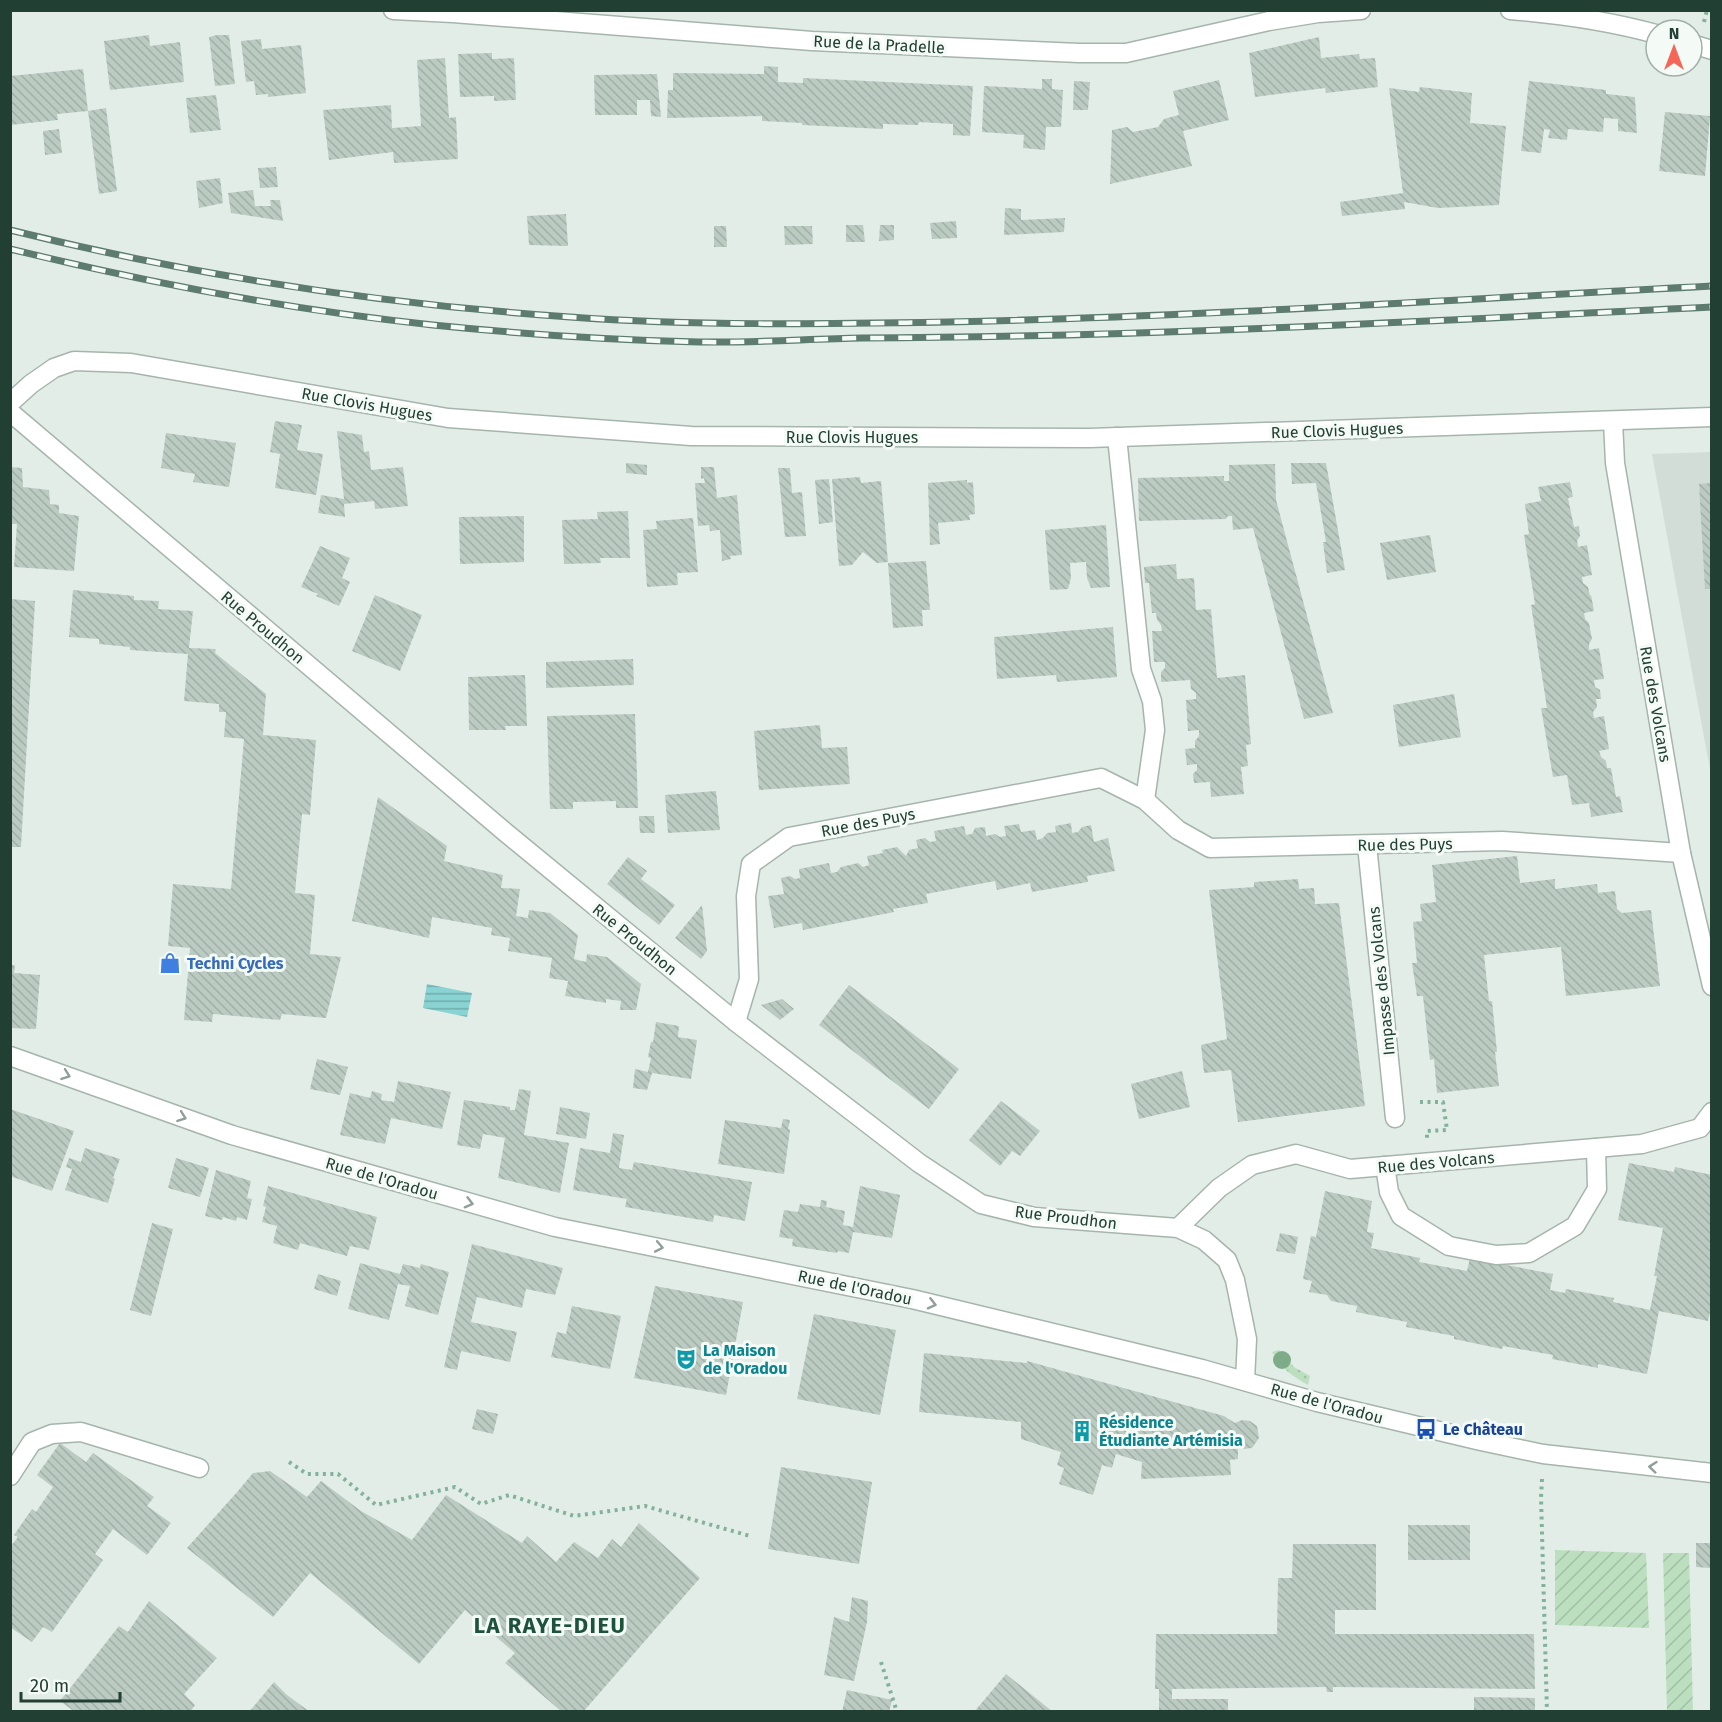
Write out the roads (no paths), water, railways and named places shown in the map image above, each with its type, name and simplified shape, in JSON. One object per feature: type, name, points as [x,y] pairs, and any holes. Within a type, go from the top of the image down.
[{"type":"street","name":"Rue de la Pradelle","points":[[393,10],[812,41],[1079,54],[1126,53],[1269,21],[1318,13],[1361,10]]},
{"type":"street","points":[[1510,10],[1550,13],[1644,31]]},
{"type":"street","name":"Rue Clovis Hugues","points":[[10,403],[54,368],[74,361],[131,363],[448,417],[691,436],[1117,437],[1712,417]]},
{"type":"street","name":"Rue Proudhon","points":[[10,412],[505,832],[736,1022],[920,1163],[981,1204],[1034,1217],[1178,1228],[1204,1240],[1227,1260],[1235,1280],[1247,1339],[1245,1381]]},
{"type":"street","name":"Rue des Volcans","points":[[1613,421],[1615,463],[1681,853],[1712,986]]},
{"type":"street","points":[[1117,437],[1141,669],[1152,701],[1155,730],[1145,800]]},
{"type":"street","name":"Rue des Puys","points":[[736,1022],[748,979],[746,896],[751,864],[789,837],[1101,778],[1145,800],[1178,830],[1210,848],[1502,841],[1681,853]]},
{"type":"street","name":"Impasse des Volcans","points":[[1367,844],[1395,1111]]},
{"type":"street","name":"Rue de l'Oradou","points":[[10,1056],[232,1134],[555,1227],[912,1299],[1245,1381],[1317,1402],[1426,1429],[1543,1454],[1712,1473]]},
{"type":"street","name":"Rue des Volcans","points":[[1178,1228],[1219,1188],[1252,1166],[1296,1154],[1350,1169],[1642,1144],[1700,1128],[1712,1112]]},
{"type":"street","points":[[1385,1166],[1389,1192],[1401,1216],[1449,1246],[1496,1256],[1529,1253],[1575,1226],[1597,1189],[1596,1148]]},
{"type":"street","points":[[10,1476],[32,1442],[52,1434],[81,1432],[199,1468]]},
{"type":"water","points":[[427,984],[472,993],[467,1017],[423,1008]]},
{"type":"railway","points":[[10,230],[149,261],[358,296],[499,311],[664,322],[806,324],[1044,320],[1712,286]]},
{"type":"railway","points":[[10,249],[167,284],[327,312],[499,331],[666,341],[740,342],[1074,335],[1393,323],[1712,307]]},
{"type":"place","name":"Techni Cycles","points":[[170,963]]},
{"type":"place","name":"La Maison de l'Oradou","points":[[686,1359]]},
{"type":"place","name":"Le Château","points":[[1426,1429]]},
{"type":"place","name":"Résidence Étudiante Artémisia","points":[[1082,1431]]},
{"type":"district","name":"LA RAYE-DIEU","points":[[550,1625]]}]
